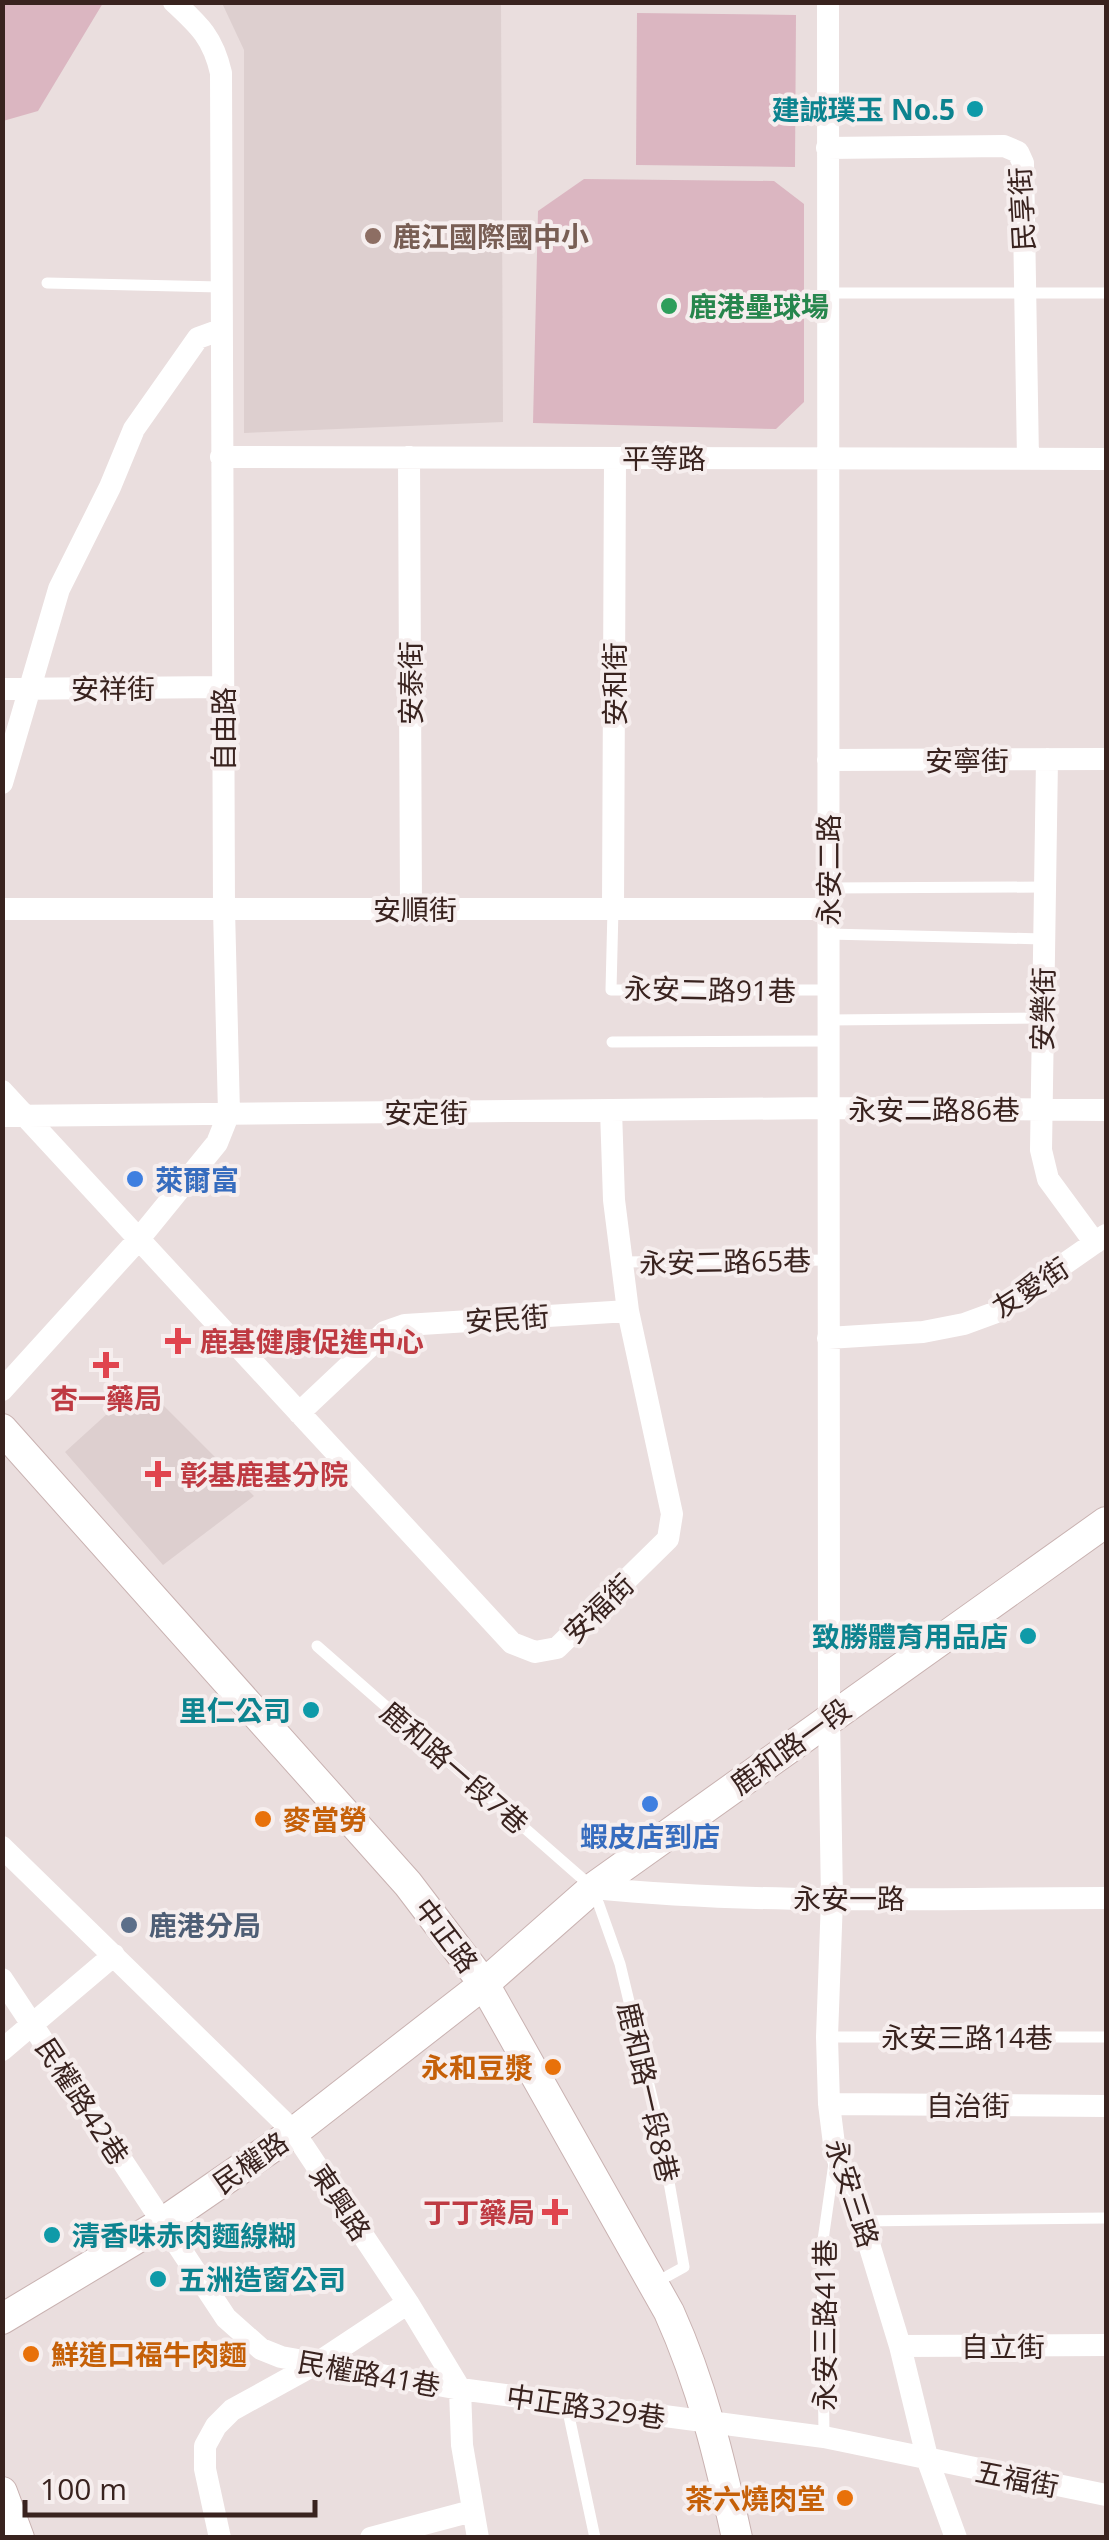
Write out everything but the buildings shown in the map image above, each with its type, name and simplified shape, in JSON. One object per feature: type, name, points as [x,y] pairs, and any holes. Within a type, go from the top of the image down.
[{"type":"main road","name":"中正路","points":[[2,1429],[408,1884],[484,1984],[655,2283],[689,2356],[712,2425],[737,2538]]},
{"type":"main road","name":"鹿和路一段","points":[[484,1984],[593,1888],[1106,1522]]},
{"type":"main road","name":"民權路","points":[[2,2319],[162,2224],[294,2132],[484,1984]]},
{"type":"main road","points":[[2,2492],[19,2538]]},
{"type":"street","name":"自由路","points":[[2,1390],[138,1240],[217,1144],[229,1113],[224,909],[221,73],[215,48],[201,27],[174,2]]},
{"type":"street","name":"永安二路","points":[[827,12],[829,1717]]},
{"type":"street","name":"民享街","points":[[828,148],[1004,146],[1018,152],[1023,163],[1028,458]]},
{"type":"street","points":[[2,782],[59,589],[110,488],[134,429],[198,338],[220,330]]},
{"type":"street","name":"平等路","points":[[222,457],[1106,459]]},
{"type":"street","name":"安泰街","points":[[409,457],[411,909]]},
{"type":"street","name":"安和街","points":[[613,910],[615,458]]},
{"type":"street","name":"安祥街","points":[[2,689],[223,687]]},
{"type":"street","name":"安樂街","points":[[1047,759],[1041,1150],[1048,1179],[1100,1239]]},
{"type":"street","name":"安寧街","points":[[828,760],[1106,759]]},
{"type":"street","name":"安順街","points":[[2,909],[613,910],[828,899]]},
{"type":"street","points":[[2,1091],[13,1116],[138,1240]]},
{"type":"street","name":"安定街","points":[[13,1116],[828,1108]]},
{"type":"street","name":"永安二路86巷","points":[[828,1108],[1106,1110]]},
{"type":"street","name":"安福街","points":[[138,1240],[512,1643],[535,1652],[557,1648],[668,1539],[672,1514],[628,1311],[614,1200],[611,1110]]},
{"type":"street","name":"友愛街","points":[[828,1338],[923,1332],[964,1324],[994,1313],[1100,1239]]},
{"type":"street","name":"安民街","points":[[300,1413],[386,1332],[404,1325],[628,1311]]},
{"type":"street","name":"永安三路","points":[[829,1717],[832,1899],[827,2037],[835,2152],[862,2220],[900,2346],[928,2461],[956,2538]]},
{"type":"street","name":"東興路","points":[[2,1846],[294,2132],[460,2389],[462,2444],[478,2538]]},
{"type":"street","name":"永安一路","points":[[593,1888],[666,1895],[832,1899],[1106,1898]]},
{"type":"street","points":[[2,2050],[114,1955]]},
{"type":"street","name":"民權路42巷","points":[[2,1978],[162,2224]]},
{"type":"street","name":"自治街","points":[[829,2104],[1106,2106]]},
{"type":"street","name":"民權路41巷","points":[[162,2224],[226,2318],[261,2349],[281,2357],[460,2389]]},
{"type":"street","points":[[220,2538],[205,2469],[205,2446],[216,2426],[232,2410],[319,2362],[408,2303]]},
{"type":"street","name":"自立街","points":[[900,2346],[1106,2346]]},
{"type":"street","name":"中正路329巷","points":[[460,2389],[824,2438]]},
{"type":"street","name":"五福街","points":[[824,2438],[1106,2495]]},
{"type":"street","points":[[371,2538],[472,2511]]},
{"type":"lane","points":[[47,283],[220,287]]},
{"type":"lane","points":[[827,293],[1106,293]]},
{"type":"lane","points":[[828,899],[1044,887]]},
{"type":"lane","name":"永安二路91巷","points":[[613,910],[612,990],[828,990]]},
{"type":"lane","points":[[828,934],[1044,938]]},
{"type":"lane","points":[[612,1042],[1042,1018]]},
{"type":"lane","name":"永安二路65巷","points":[[621,1262],[828,1260]]},
{"type":"lane","name":"鹿和路一段7巷","points":[[317,1646],[593,1888]]},
{"type":"lane","name":"鹿和路一段8巷","points":[[593,1888],[620,1964],[683,2247],[684,2267],[655,2283]]},
{"type":"lane","name":"永安三路14巷","points":[[827,2037],[1106,2038]]},
{"type":"lane","name":"永安三路41巷","points":[[824,2438],[822,2248],[835,2152]]},
{"type":"lane","points":[[862,2220],[1106,2218]]},
{"type":"lane","points":[[566,2402],[596,2538]]},
{"type":"shaded area","points":[[3,2],[103,3],[38,111],[3,121]]},
{"type":"shaded area","name":"鹿江國際國中小","points":[[222,3],[501,3],[503,422],[244,433],[244,50]]},
{"type":"shaded area","points":[[637,13],[796,15],[795,167],[636,165]]},
{"type":"shaded area","name":"鹿港壘球場","points":[[584,179],[774,181],[804,204],[804,402],[776,429],[533,423],[538,211]]},
{"type":"shaded area","name":"彰基鹿基分院","points":[[141,1383],[254,1496],[163,1565],[65,1452]]},
{"type":"place","name":"建誠璞玉 No.5","points":[[975,109]]},
{"type":"place","name":"鹿江國際國中小","points":[[373,236]]},
{"type":"place","name":"鹿港壘球場","points":[[669,306]]},
{"type":"place","name":"萊爾富","points":[[135,1179]]},
{"type":"place","name":"鹿基健康促進中心","points":[[178,1341]]},
{"type":"place","name":"杏一藥局","points":[[106,1365]]},
{"type":"place","name":"彰基鹿基分院","points":[[158,1474]]},
{"type":"place","name":"致勝體育用品店","points":[[1028,1636]]},
{"type":"place","name":"里仁公司","points":[[311,1710]]},
{"type":"place","name":"蝦皮店到店","points":[[650,1804]]},
{"type":"place","name":"麥當勞","points":[[263,1819]]},
{"type":"place","name":"鹿港分局","points":[[129,1925]]},
{"type":"place","name":"永和豆漿","points":[[553,2067]]},
{"type":"place","name":"丁丁藥局","points":[[555,2212]]},
{"type":"place","name":"清香味赤肉麵線糊","points":[[52,2235]]},
{"type":"place","name":"五洲造窗公司","points":[[158,2279]]},
{"type":"place","name":"鮮道口福牛肉麵","points":[[31,2354]]},
{"type":"place","name":"茶六燒肉堂","points":[[845,2498]]}]
